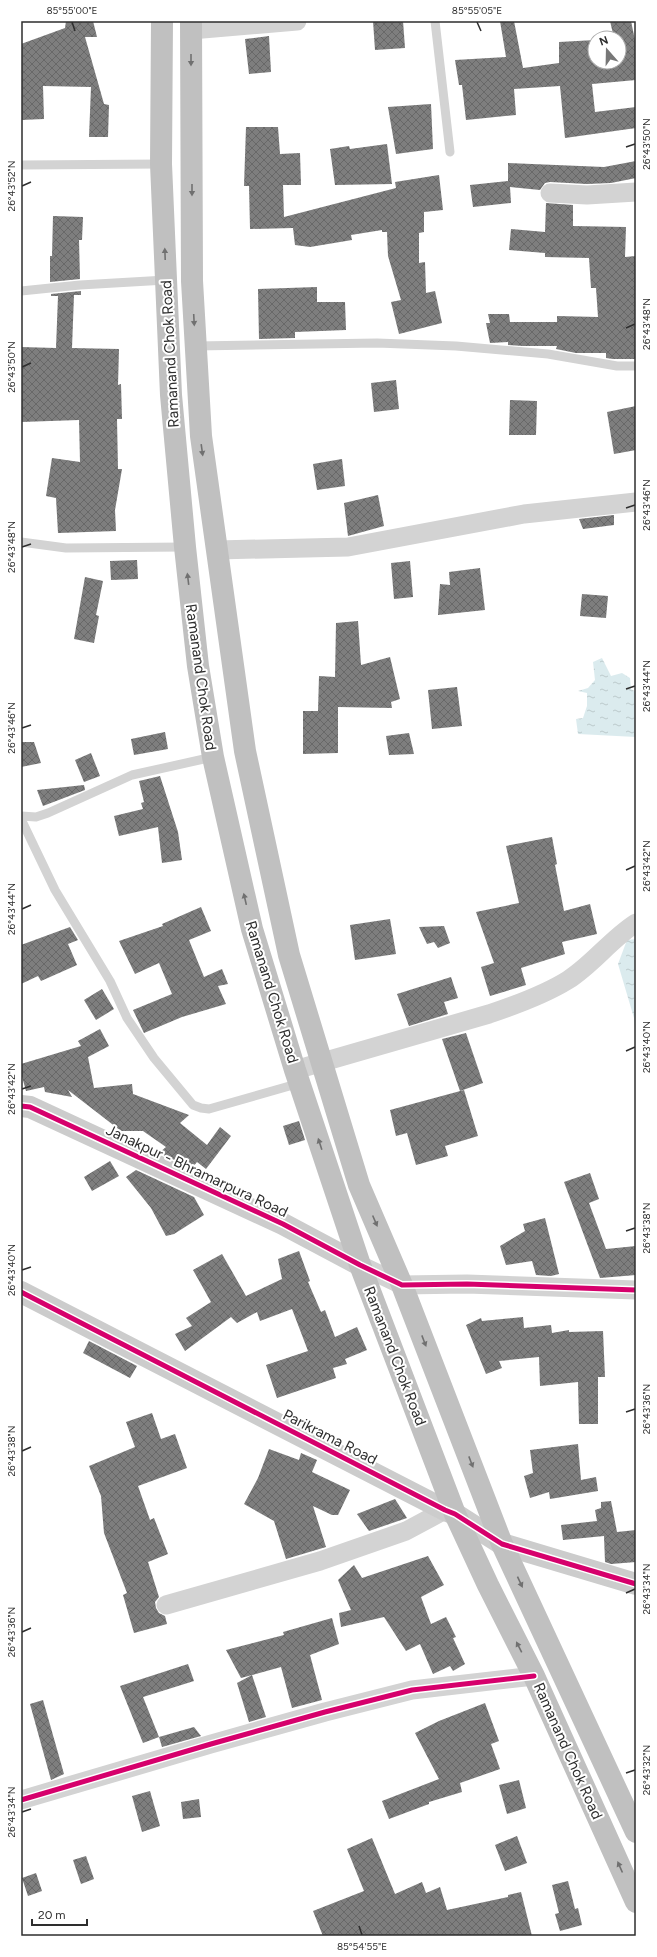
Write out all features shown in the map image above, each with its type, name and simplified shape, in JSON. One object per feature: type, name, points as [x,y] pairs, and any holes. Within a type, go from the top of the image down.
[{"type":"highway","name":"Ramanand Chok Road","points":[[162,21],[162,164],[171,395],[185,547],[198,666],[213,757],[252,929],[297,1076],[360,1265],[450,1512],[534,1676],[636,1902]]},
{"type":"highway","name":"Ramanand Chok Road","points":[[191,26],[192,281],[201,436],[245,751],[289,955],[359,1185],[402,1285],[502,1544],[636,1832]]},
{"type":"street","points":[[191,26],[297,21]]},
{"type":"street","points":[[550,193],[586,195],[636,192]]},
{"type":"street","points":[[217,550],[348,548],[524,514],[636,502]]},
{"type":"street","points":[[297,1076],[321,1062],[489,1014],[520,1003],[568,979],[619,934],[636,923]]},
{"type":"street","name":"Janakpur - Bhramarpura Road","points":[[21,1106],[30,1107],[283,1224],[360,1265]]},
{"type":"street","points":[[360,1265],[402,1285],[467,1284],[636,1290]]},
{"type":"street","name":"Parikrama Road","points":[[23,1296],[450,1512],[502,1544],[636,1584]]},
{"type":"street","points":[[166,1605],[320,1561],[406,1531],[450,1512]]},
{"type":"street","points":[[21,1800],[218,1742],[325,1712],[412,1690],[534,1676]]},
{"type":"lane","points":[[435,21],[450,152]]},
{"type":"lane","points":[[21,165],[162,164]]},
{"type":"lane","points":[[21,291],[80,285],[166,280]]},
{"type":"lane","points":[[196,346],[377,343],[456,346],[548,354],[617,366],[636,366]]},
{"type":"lane","points":[[21,542],[66,548],[185,547]]},
{"type":"lane","points":[[213,757],[132,775],[48,813],[36,817],[21,817],[55,890],[110,981],[127,1018],[154,1058],[193,1105],[209,1109],[297,1076]]},
{"type":"water","points":[[602,658],[611,676],[622,673],[630,678],[631,689],[636,692],[636,737],[578,734],[576,719],[583,718],[587,706],[587,693],[578,691],[588,688],[595,680],[593,662]]},
{"type":"water","points":[[636,939],[636,1038],[634,1018],[618,964],[627,940]]},
{"type":"building","points":[[66,21],[93,21],[97,37],[85,37],[104,104],[109,105],[108,137],[89,137],[91,87],[43,86],[44,119],[21,120],[21,44],[65,28]]},
{"type":"building","points":[[373,21],[403,21],[405,48],[375,50]]},
{"type":"building","points":[[500,21],[514,21],[523,68],[559,63],[559,42],[587,40],[587,70],[627,70],[627,30],[612,30],[610,21],[631,21],[636,45],[636,80],[592,84],[595,112],[636,107],[636,128],[565,138],[560,86],[514,89],[516,115],[466,120],[462,85],[459,85],[455,60],[506,57]]},
{"type":"building","points":[[269,36],[271,72],[249,74],[245,39]]},
{"type":"building","points":[[431,104],[433,149],[396,154],[388,107]]},
{"type":"building","points":[[246,127],[278,127],[280,154],[300,153],[301,185],[283,185],[284,217],[396,188],[395,182],[439,175],[443,210],[424,212],[424,232],[419,233],[419,263],[425,262],[426,293],[435,291],[442,323],[399,334],[391,302],[401,300],[388,256],[387,232],[382,232],[382,230],[351,235],[352,240],[310,247],[295,245],[293,228],[250,229],[249,186],[244,186]]},
{"type":"building","points":[[387,144],[392,184],[335,185],[330,149],[349,146],[350,149]]},
{"type":"building","points":[[636,161],[636,178],[611,183],[587,184],[550,182],[545,183],[540,190],[510,187],[511,203],[473,207],[470,185],[508,181],[508,163],[604,167]]},
{"type":"building","points":[[546,203],[573,205],[573,226],[626,227],[625,257],[636,256],[636,359],[606,358],[606,353],[576,353],[556,349],[557,346],[508,345],[508,342],[490,343],[486,323],[490,323],[488,314],[509,314],[510,322],[557,322],[557,316],[598,317],[596,288],[591,288],[589,258],[545,257],[545,253],[509,250],[511,229],[545,232]]},
{"type":"building","points":[[53,216],[83,217],[82,240],[79,240],[80,279],[50,282]]},
{"type":"building","points":[[317,287],[317,302],[345,302],[346,330],[295,332],[295,338],[259,339],[258,289]]},
{"type":"building","points":[[81,291],[81,295],[74,295],[72,348],[119,349],[118,385],[121,384],[122,419],[117,419],[118,469],[122,469],[115,510],[116,531],[58,533],[56,498],[46,496],[52,458],[80,462],[79,420],[21,422],[21,347],[56,348],[58,296],[51,296],[51,294]]},
{"type":"building","points":[[396,380],[399,409],[374,412],[371,383]]},
{"type":"building","points":[[510,400],[537,401],[536,435],[509,435]]},
{"type":"building","points":[[636,406],[636,450],[614,454],[607,412]]},
{"type":"building","points":[[342,459],[345,486],[317,490],[313,464]]},
{"type":"building","points":[[378,495],[384,526],[348,536],[344,503]]},
{"type":"building","points":[[614,515],[614,525],[583,529],[579,519]]},
{"type":"building","points":[[137,560],[138,579],[111,580],[110,561]]},
{"type":"building","points":[[410,561],[413,597],[394,599],[391,563]]},
{"type":"building","points":[[480,568],[485,610],[438,615],[440,584],[450,585],[449,572]]},
{"type":"building","points":[[85,577],[103,581],[96,615],[99,616],[94,643],[74,639]]},
{"type":"building","points":[[582,594],[608,596],[606,618],[580,616]]},
{"type":"building","points":[[358,621],[361,665],[390,657],[400,699],[391,702],[392,708],[338,707],[338,753],[303,754],[303,711],[318,711],[319,676],[335,677],[336,623]]},
{"type":"building","points":[[457,687],[462,726],[432,729],[428,690]]},
{"type":"building","points":[[165,732],[168,749],[134,755],[131,739]]},
{"type":"building","points":[[409,733],[414,754],[389,755],[386,736]]},
{"type":"building","points":[[21,742],[34,742],[41,763],[21,767]]},
{"type":"building","points":[[91,753],[100,776],[84,782],[75,760]]},
{"type":"building","points":[[160,776],[178,832],[182,860],[162,863],[158,827],[119,836],[114,816],[143,809],[141,803],[144,802],[139,781]]},
{"type":"building","points":[[84,785],[85,790],[43,806],[37,790]]},
{"type":"building","points":[[552,837],[557,864],[555,865],[564,911],[590,904],[597,934],[562,942],[565,954],[521,968],[526,985],[490,996],[481,967],[494,963],[476,912],[519,903],[506,846]]},
{"type":"building","points":[[201,907],[211,931],[189,940],[204,977],[222,969],[228,984],[218,986],[226,1004],[182,1017],[144,1033],[133,1010],[172,994],[159,963],[135,974],[119,941],[163,926],[162,924]]},
{"type":"building","points":[[390,919],[396,954],[355,960],[350,925]]},
{"type":"building","points":[[444,926],[450,943],[438,948],[434,942],[427,944],[419,927]]},
{"type":"building","points":[[70,927],[78,940],[68,944],[77,965],[41,981],[38,976],[21,984],[21,945]]},
{"type":"building","points":[[451,977],[458,998],[444,1002],[448,1014],[409,1026],[397,994]]},
{"type":"building","points":[[102,989],[114,1009],[96,1020],[84,1000]]},
{"type":"building","points":[[100,1029],[109,1046],[88,1057],[94,1088],[132,1084],[133,1094],[189,1115],[180,1123],[207,1145],[220,1127],[231,1136],[206,1169],[197,1162],[192,1168],[159,1153],[166,1147],[143,1131],[121,1131],[68,1090],[72,1097],[45,1092],[44,1087],[26,1091],[21,1073],[21,1064],[81,1046],[78,1041]]},
{"type":"building","points":[[466,1033],[483,1083],[460,1091],[442,1039]]},
{"type":"building","points":[[464,1090],[478,1136],[445,1146],[448,1156],[416,1165],[407,1133],[396,1136],[390,1110]]},
{"type":"building","points":[[299,1121],[305,1140],[289,1145],[283,1126]]},
{"type":"building","points":[[110,1161],[119,1176],[92,1191],[84,1177]]},
{"type":"building","points":[[136,1170],[194,1197],[204,1215],[174,1234],[166,1236],[151,1208],[126,1177]]},
{"type":"building","points":[[590,1173],[599,1199],[589,1203],[606,1249],[636,1246],[636,1275],[600,1278],[564,1182]]},
{"type":"building","points":[[545,1218],[559,1274],[551,1276],[536,1275],[532,1261],[506,1265],[500,1246],[525,1231],[523,1224]]},
{"type":"building","points":[[299,1251],[310,1281],[308,1282],[321,1312],[325,1310],[335,1337],[357,1327],[367,1350],[345,1359],[347,1364],[333,1368],[336,1378],[277,1398],[266,1365],[308,1351],[292,1309],[260,1321],[257,1312],[237,1323],[231,1317],[185,1351],[175,1334],[192,1326],[186,1318],[211,1302],[193,1270],[222,1254],[246,1296],[282,1279],[278,1259]]},
{"type":"building","points":[[523,1317],[524,1328],[551,1325],[552,1333],[569,1330],[569,1332],[603,1331],[605,1377],[598,1377],[598,1424],[579,1424],[578,1382],[540,1386],[539,1357],[499,1361],[502,1368],[486,1374],[466,1325],[481,1318],[482,1321]]},
{"type":"building","points":[[89,1341],[137,1366],[130,1378],[83,1353]]},
{"type":"building","points":[[152,1413],[161,1439],[175,1434],[187,1468],[138,1486],[150,1520],[154,1518],[168,1554],[148,1562],[159,1597],[155,1602],[156,1608],[159,1613],[165,1616],[167,1624],[134,1633],[123,1595],[127,1593],[104,1533],[101,1496],[89,1466],[135,1447],[126,1422]]},
{"type":"building","points":[[578,1444],[581,1480],[596,1477],[598,1491],[550,1499],[549,1492],[530,1498],[524,1476],[533,1473],[530,1450]]},
{"type":"building","points":[[269,1449],[299,1460],[301,1453],[317,1460],[312,1472],[350,1490],[338,1515],[332,1515],[313,1506],[326,1547],[286,1559],[274,1521],[244,1504],[258,1478]]},
{"type":"building","points":[[395,1499],[407,1518],[369,1531],[357,1514]]},
{"type":"building","points":[[611,1501],[617,1532],[636,1530],[636,1562],[611,1564],[605,1562],[604,1536],[563,1540],[561,1525],[597,1521],[595,1510],[601,1508],[601,1502]]},
{"type":"building","points":[[428,1556],[444,1585],[421,1597],[431,1624],[446,1617],[456,1637],[453,1638],[465,1664],[453,1671],[450,1666],[433,1674],[420,1644],[406,1651],[384,1617],[341,1627],[339,1613],[351,1610],[338,1580],[354,1565],[362,1578]]},
{"type":"building","points":[[332,1618],[339,1644],[310,1655],[322,1700],[292,1708],[281,1667],[241,1678],[226,1650],[284,1635],[283,1632]]},
{"type":"building","points":[[188,1664],[194,1681],[143,1697],[159,1737],[143,1743],[120,1686]]},
{"type":"building","points":[[252,1675],[266,1717],[249,1722],[237,1683]]},
{"type":"building","points":[[43,1700],[64,1774],[51,1780],[30,1704]]},
{"type":"building","points":[[485,1703],[499,1741],[491,1744],[500,1769],[460,1783],[462,1792],[429,1802],[429,1804],[389,1819],[382,1801],[439,1779],[415,1733],[439,1721]]},
{"type":"building","points":[[194,1727],[201,1736],[162,1747],[159,1737]]},
{"type":"building","points":[[519,1780],[526,1808],[507,1814],[499,1785]]},
{"type":"building","points":[[150,1791],[160,1826],[142,1832],[132,1796]]},
{"type":"building","points":[[199,1799],[201,1817],[183,1819],[181,1802]]},
{"type":"building","points":[[517,1836],[527,1863],[505,1871],[495,1845]]},
{"type":"building","points":[[372,1838],[395,1894],[422,1882],[426,1893],[440,1887],[447,1910],[508,1897],[508,1895],[521,1892],[532,1936],[323,1936],[313,1911],[364,1891],[347,1849]]},
{"type":"building","points":[[86,1856],[94,1879],[81,1884],[73,1860]]},
{"type":"building","points":[[36,1873],[42,1891],[28,1896],[22,1878]]},
{"type":"building","points":[[568,1881],[575,1909],[578,1908],[582,1925],[560,1931],[555,1914],[559,1913],[552,1885]]},
{"type":"cycle path","points":[[21,1106],[30,1107],[283,1224],[360,1265],[402,1285],[467,1284],[636,1290]]},
{"type":"cycle path","points":[[21,1292],[455,1514],[502,1544],[636,1584]]},
{"type":"cycle path","points":[[21,1800],[211,1744],[325,1712],[412,1690],[534,1676]]}]
